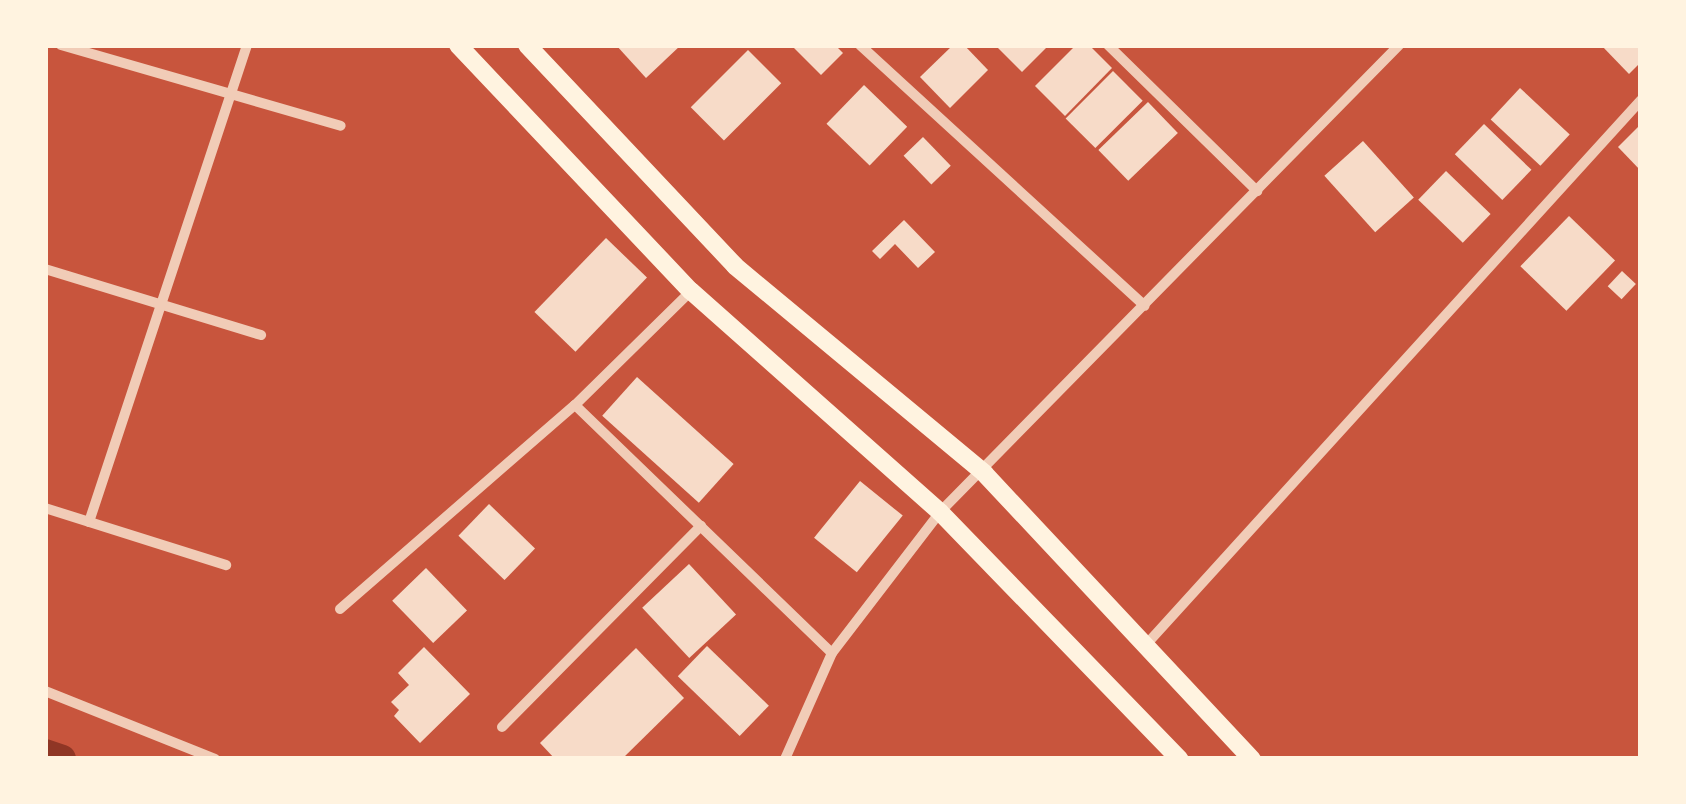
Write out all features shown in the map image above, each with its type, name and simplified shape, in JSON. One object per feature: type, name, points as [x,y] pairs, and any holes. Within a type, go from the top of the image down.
[{"type":"main road","points":[[458,45],[692,292],[940,512],[1178,759]]},
{"type":"main road","points":[[527,45],[736,266],[984,473],[1252,759]]},
{"type":"street","points":[[62,45],[341,126]]},
{"type":"street","points":[[89,522],[247,45]]},
{"type":"street","points":[[860,45],[1145,306]]},
{"type":"street","points":[[1108,45],[1256,192]]},
{"type":"street","points":[[784,759],[832,653],[940,512],[984,473],[1399,45]]},
{"type":"street","points":[[1144,648],[1641,100]]},
{"type":"street","points":[[45,269],[261,335]]},
{"type":"street","points":[[340,609],[575,405],[692,292]]},
{"type":"street","points":[[575,405],[832,653]]},
{"type":"street","points":[[45,508],[226,565]]},
{"type":"street","points":[[502,727],[700,526]]},
{"type":"street","points":[[45,692],[215,759]]},
{"type":"building","points":[[616,45],[681,45],[646,78]]},
{"type":"building","points":[[791,45],[835,45],[843,53],[821,75]]},
{"type":"building","points":[[953,45],[964,45],[988,70],[950,108],[920,77]]},
{"type":"building","points":[[995,45],[1049,45],[1022,72]]},
{"type":"building","points":[[1076,45],[1089,45],[1112,68],[1065,116],[1035,86]]},
{"type":"building","points":[[1601,45],[1641,45],[1641,62],[1629,74]]},
{"type":"building","points":[[748,50],[781,83],[724,141],[691,107]]},
{"type":"building","points":[[1113,71],[1143,101],[1095,148],[1066,118]]},
{"type":"building","points":[[864,85],[907,127],[870,166],[826,124]]},
{"type":"building","points":[[1520,88],[1570,134],[1540,166],[1491,119]]},
{"type":"building","points":[[1148,102],[1178,133],[1128,181],[1098,150]]},
{"type":"building","points":[[1484,124],[1531,170],[1502,200],[1455,154]]},
{"type":"building","points":[[1641,124],[1641,171],[1618,147]]},
{"type":"building","points":[[923,137],[951,166],[931,185],[904,156]]},
{"type":"building","points":[[1363,141],[1414,197],[1375,232],[1324,176]]},
{"type":"building","points":[[1446,171],[1491,214],[1463,243],[1418,200]]},
{"type":"building","points":[[1569,216],[1615,260],[1566,311],[1520,266]]},
{"type":"building","points":[[904,220],[935,252],[918,268],[895,244],[880,259],[872,251]]},
{"type":"building","points":[[606,238],[647,278],[575,352],[534,312]]},
{"type":"building","points":[[1622,271],[1636,284],[1622,299],[1608,286]]},
{"type":"building","points":[[637,377],[734,464],[699,503],[602,416]]},
{"type":"building","points":[[860,481],[903,516],[857,572],[814,538]]},
{"type":"building","points":[[489,504],[535,548],[504,580],[458,536]]},
{"type":"building","points":[[689,564],[736,614],[689,658],[642,608]]},
{"type":"building","points":[[426,568],[467,610],[433,643],[392,601]]},
{"type":"building","points":[[707,646],[769,706],[740,736],[678,676]]},
{"type":"building","points":[[424,647],[470,694],[420,743],[394,716],[399,710],[391,702],[409,685],[398,673]]},
{"type":"building","points":[[636,648],[684,698],[622,759],[555,759],[540,743]]},
{"type":"waterway","points":[[45,753],[62,759]]}]
